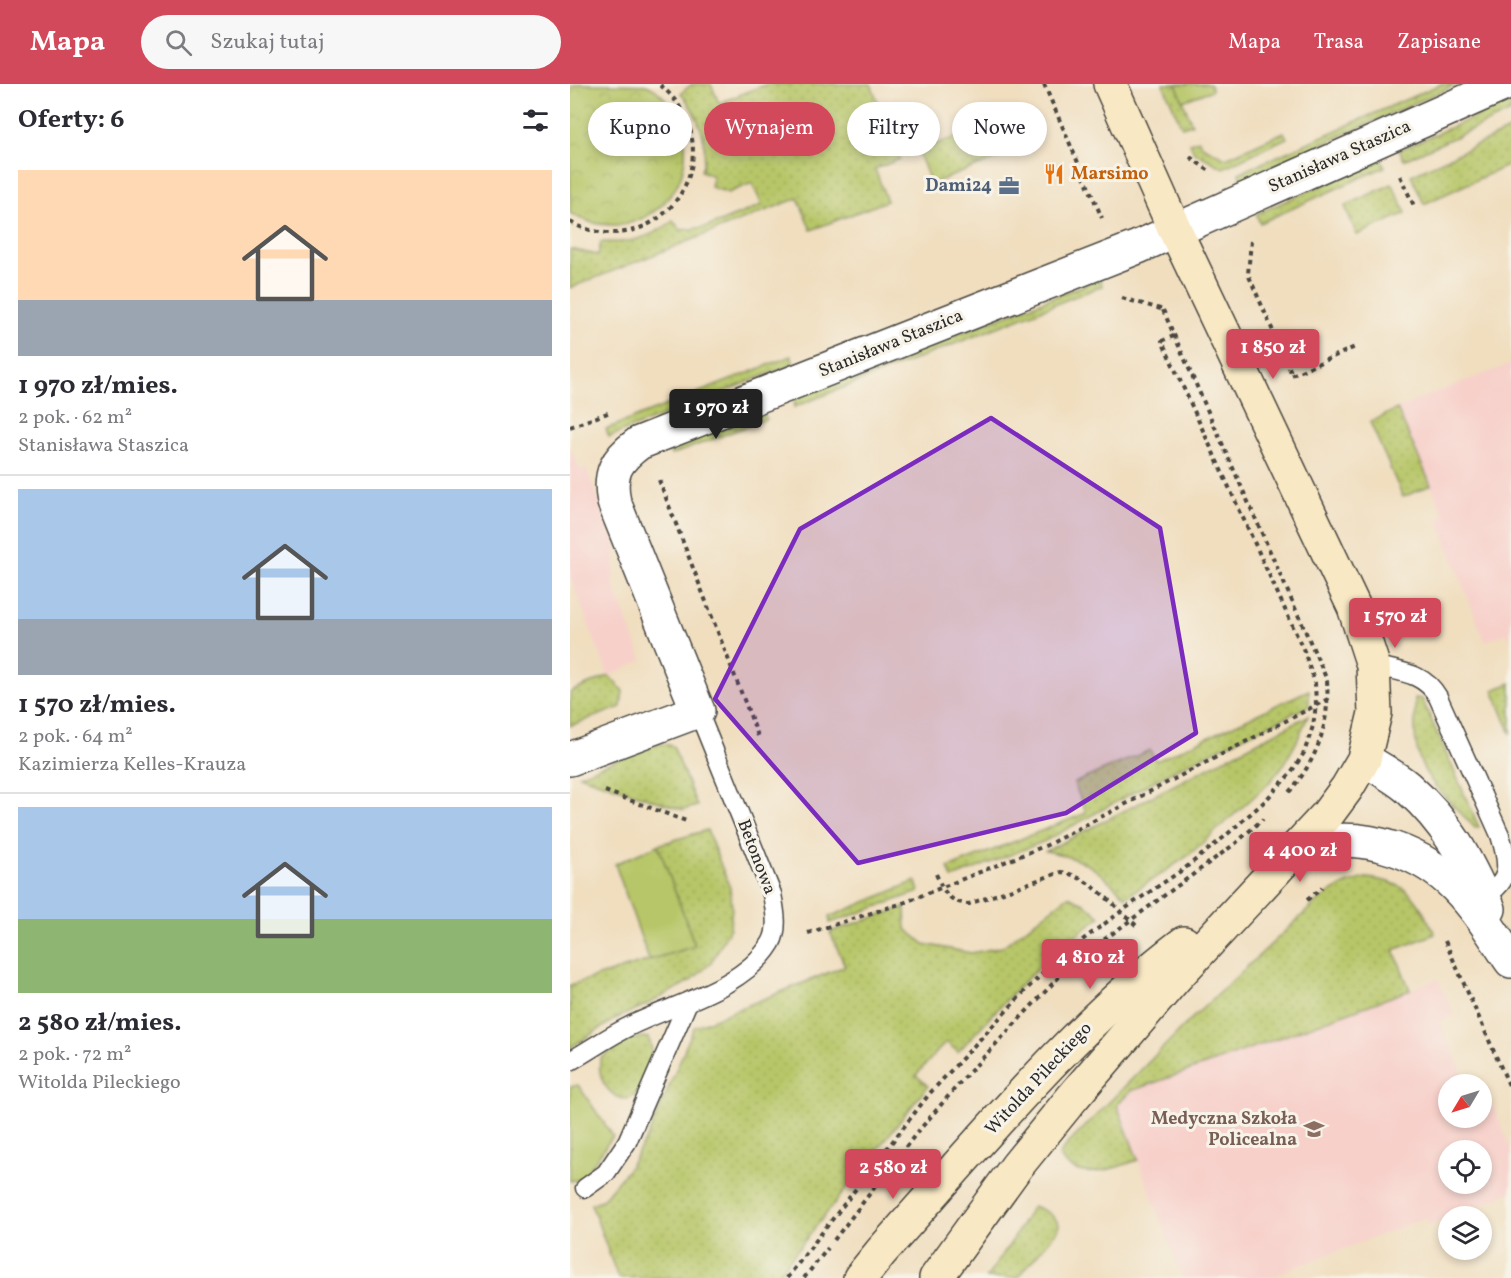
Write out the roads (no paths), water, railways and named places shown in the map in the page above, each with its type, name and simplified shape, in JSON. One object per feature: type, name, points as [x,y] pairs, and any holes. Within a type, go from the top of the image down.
[{"type":"street","name":"Witolda Pileckiego","points":[[936,1278],[1017,1166],[1073,1097],[1175,978],[1296,850],[1341,798],[1364,759],[1376,713],[1373,665],[1354,607],[1175,230],[1110,84]]},
{"type":"street","name":"Stanisława Staszica","points":[[698,711],[610,485],[616,467],[624,454],[639,443],[1175,230],[1505,84]]},
{"type":"street","points":[[570,759],[698,711]]},
{"type":"street","points":[[1364,759],[1405,786],[1433,812],[1450,833],[1478,901],[1511,961]]},
{"type":"street","points":[[1296,850],[1321,842],[1341,841],[1388,847],[1414,857],[1435,869],[1456,887],[1478,901],[1511,956]]},
{"type":"street","name":"Witolda Pileckiego","points":[[860,1278],[1044,1070],[1093,1022],[1168,955],[1267,880]]},
{"type":"lane","points":[[1373,665],[1417,676],[1430,685],[1438,697],[1506,851],[1507,868],[1504,881],[1497,889],[1478,901]]},
{"type":"lane","name":"Betonowa","points":[[688,1002],[740,975],[759,959],[772,942],[776,921],[772,894],[698,711]]},
{"type":"lane","points":[[570,1061],[629,1027],[688,1002]]},
{"type":"lane","points":[[585,1188],[606,1173],[627,1142],[688,1002]]},
{"type":"place","name":"Marsimo","points":[[1054,174]]},
{"type":"place","name":"Dami24","points":[[1009,186]]},
{"type":"place","name":"Medyczna Szkoła Policealna","points":[[1314,1129]]}]
